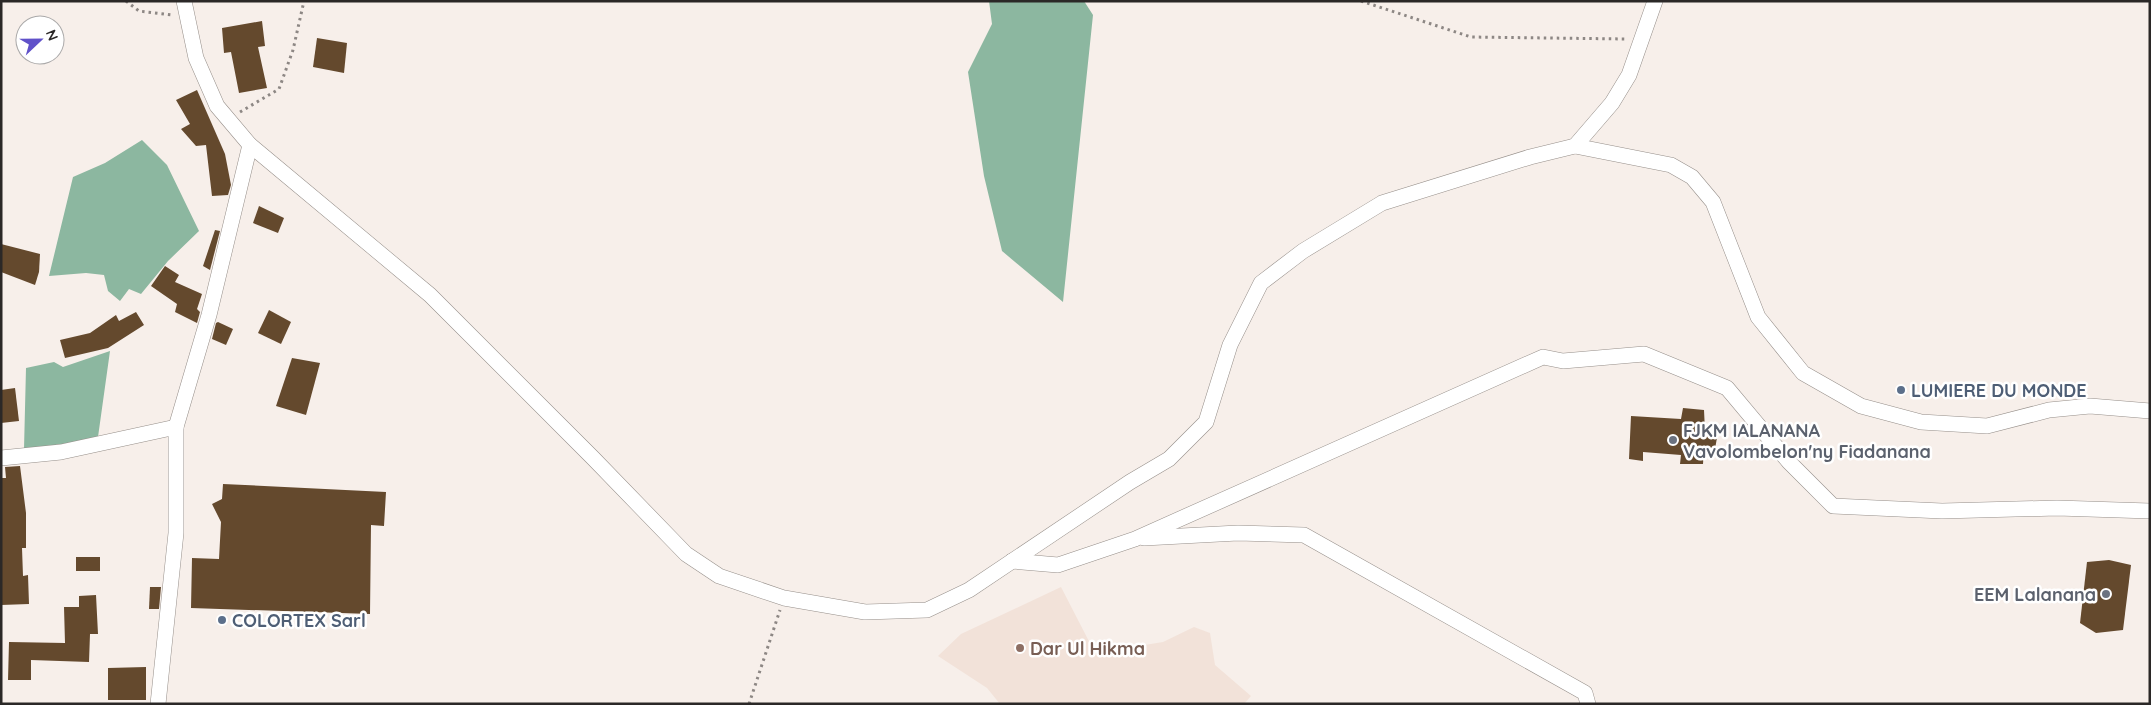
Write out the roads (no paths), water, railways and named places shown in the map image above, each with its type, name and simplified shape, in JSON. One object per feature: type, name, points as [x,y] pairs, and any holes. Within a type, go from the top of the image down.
[{"type":"street","points":[[184,1],[196,58],[217,106],[250,145],[430,295],[686,554],[719,576],[784,598],[865,612],[927,610],[969,590],[1130,482],[1169,459],[1206,422],[1230,345],[1262,283],[1303,251],[1382,203],[1530,157],[1575,146],[1671,165],[1692,177],[1713,202],[1758,317],[1803,373],[1862,406],[1921,422],[1987,426],[2049,410],[2090,406],[2150,412]]},
{"type":"street","points":[[1575,146],[1612,103],[1629,75],[1640,39],[1655,1]]},
{"type":"street","points":[[158,704],[176,533],[176,427],[209,315],[250,145]]},
{"type":"street","points":[[1012,561],[1058,565],[1135,538],[1544,357],[1562,361],[1644,354],[1727,388],[1789,462],[1833,506],[1942,511],[2057,508],[2150,511]]},
{"type":"street","points":[[1,458],[61,452],[176,427]]},
{"type":"street","points":[[1135,538],[1238,533],[1304,535],[1585,693],[1588,704]]},
{"type":"place","name":"LUMIERE DU MONDE","points":[[1901,390]]},
{"type":"place","name":"FJKM IALANANA Vavolombelon'ny Fiadanana","points":[[1673,440]]},
{"type":"place","name":"EEM Lalanana","points":[[2106,594]]},
{"type":"place","name":"COLORTEX Sarl","points":[[222,620]]},
{"type":"place","name":"Dar Ul Hikma","points":[[1020,648]]}]
